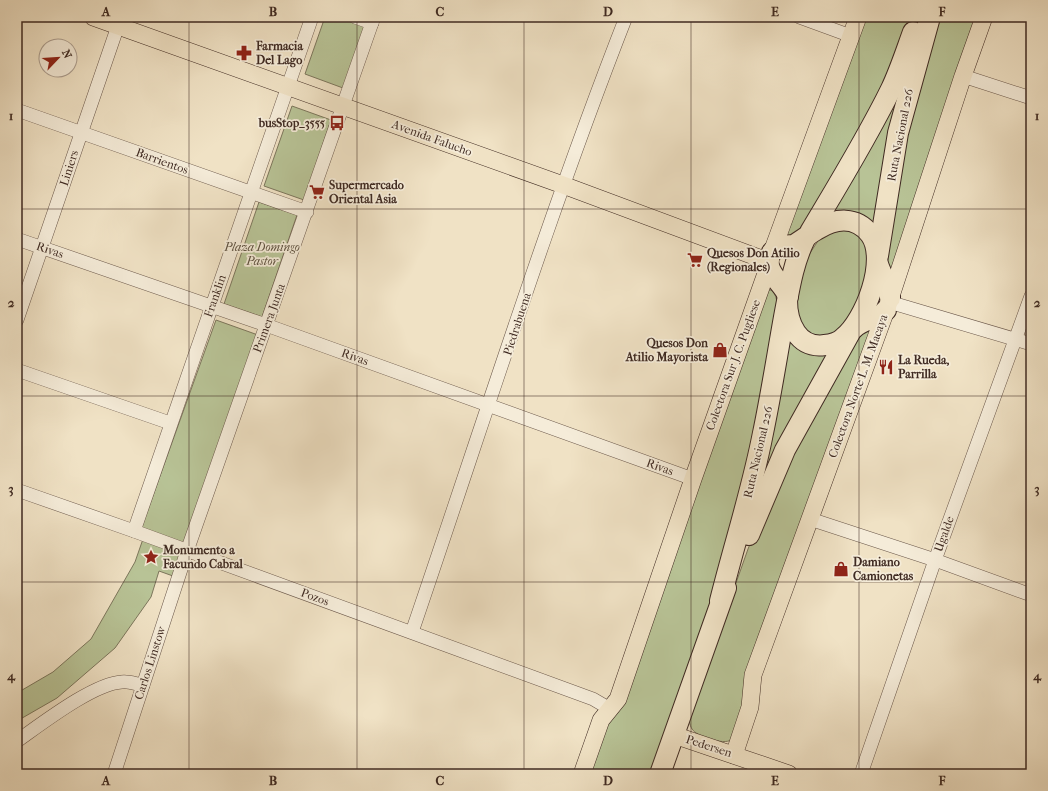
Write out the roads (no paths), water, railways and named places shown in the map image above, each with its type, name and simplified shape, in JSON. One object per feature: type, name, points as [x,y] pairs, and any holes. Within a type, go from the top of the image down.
[{"type":"highway","name":"Ruta Nacional 226","points":[[660,774],[720,601],[755,472],[793,271],[807,236],[844,178],[892,87],[919,17]]},
{"type":"highway","name":"Ruta Nacional 226","points":[[720,601],[785,450],[859,318],[872,288],[898,133],[930,17]]},
{"type":"highway","name":"Ruta Nacional 226","points":[[807,236],[834,221],[841,220],[855,223],[871,236],[878,257]]},
{"type":"highway","points":[[787,298],[781,284],[770,272],[770,260],[779,246],[794,245],[807,236]]},
{"type":"highway","points":[[852,330],[863,320],[876,318],[888,304],[890,289],[882,276],[878,257]]},
{"type":"highway","name":"Ruta Nacional 226","points":[[787,298],[787,313],[793,329],[800,338],[810,344],[822,346],[833,344],[852,330]]},
{"type":"main road","name":"Avenida Falucho","points":[[93,17],[120,22],[288,87],[770,260]]},
{"type":"main road","name":"Colectora Sur J. C. Pugliese","points":[[582,774],[601,720],[618,699],[770,260],[858,17]]},
{"type":"main road","name":"Colectora Norte L. M. Macaya","points":[[734,755],[750,707],[753,675],[888,304],[984,17]]},
{"type":"main road","name":"Pedersen","points":[[674,735],[789,774]]},
{"type":"street","name":"Franklin","points":[[134,531],[170,423],[312,17]]},
{"type":"street","points":[[355,17],[373,20]]},
{"type":"street","name":"Piedrabuena","points":[[412,632],[490,406],[563,185],[626,17]]},
{"type":"street","points":[[799,17],[851,36]]},
{"type":"street","name":"Primera Junta","points":[[187,551],[373,20]]},
{"type":"street","name":"Liniers","points":[[17,320],[43,248],[80,132],[120,22]]},
{"type":"street","points":[[963,76],[1031,98]]},
{"type":"street","name":"Barrientos","points":[[17,110],[307,212]]},
{"type":"street","name":"Rivas","points":[[17,239],[266,325],[693,479]]},
{"type":"street","name":"Ugalde","points":[[862,774],[935,560],[1031,296]]},
{"type":"street","points":[[888,304],[1016,338],[1031,344]]},
{"type":"street","points":[[17,370],[170,423]]},
{"type":"street","name":"Pozos","points":[[17,490],[134,531],[593,699],[605,706],[607,712]]},
{"type":"street","points":[[810,519],[935,560],[1031,595]]},
{"type":"street","name":"Carlos Linstow","points":[[114,774],[187,551]]},
{"type":"street","points":[[17,741],[73,702],[98,689],[121,682],[143,685]]},
{"type":"place","name":"Farmacia Del Lago","points":[[244,53]]},
{"type":"place","name":"busStop_3555","points":[[337,123]]},
{"type":"place","name":"Supermercado Oriental Asia","points":[[317,192]]},
{"type":"place","name":"Quesos Don Atilio (Regionales)","points":[[695,260]]},
{"type":"place","name":"Quesos Don Atilio Mayorista","points":[[720,350]]},
{"type":"place","name":"La Rueda, Parrilla","points":[[886,367]]},
{"type":"place","name":"Monumento a Facundo Cabral","points":[[151,557]]},
{"type":"place","name":"Damiano Camionetas","points":[[841,569]]},
{"type":"park label","name":"Plaza Domingo Pastor","points":[[262,254]]}]
